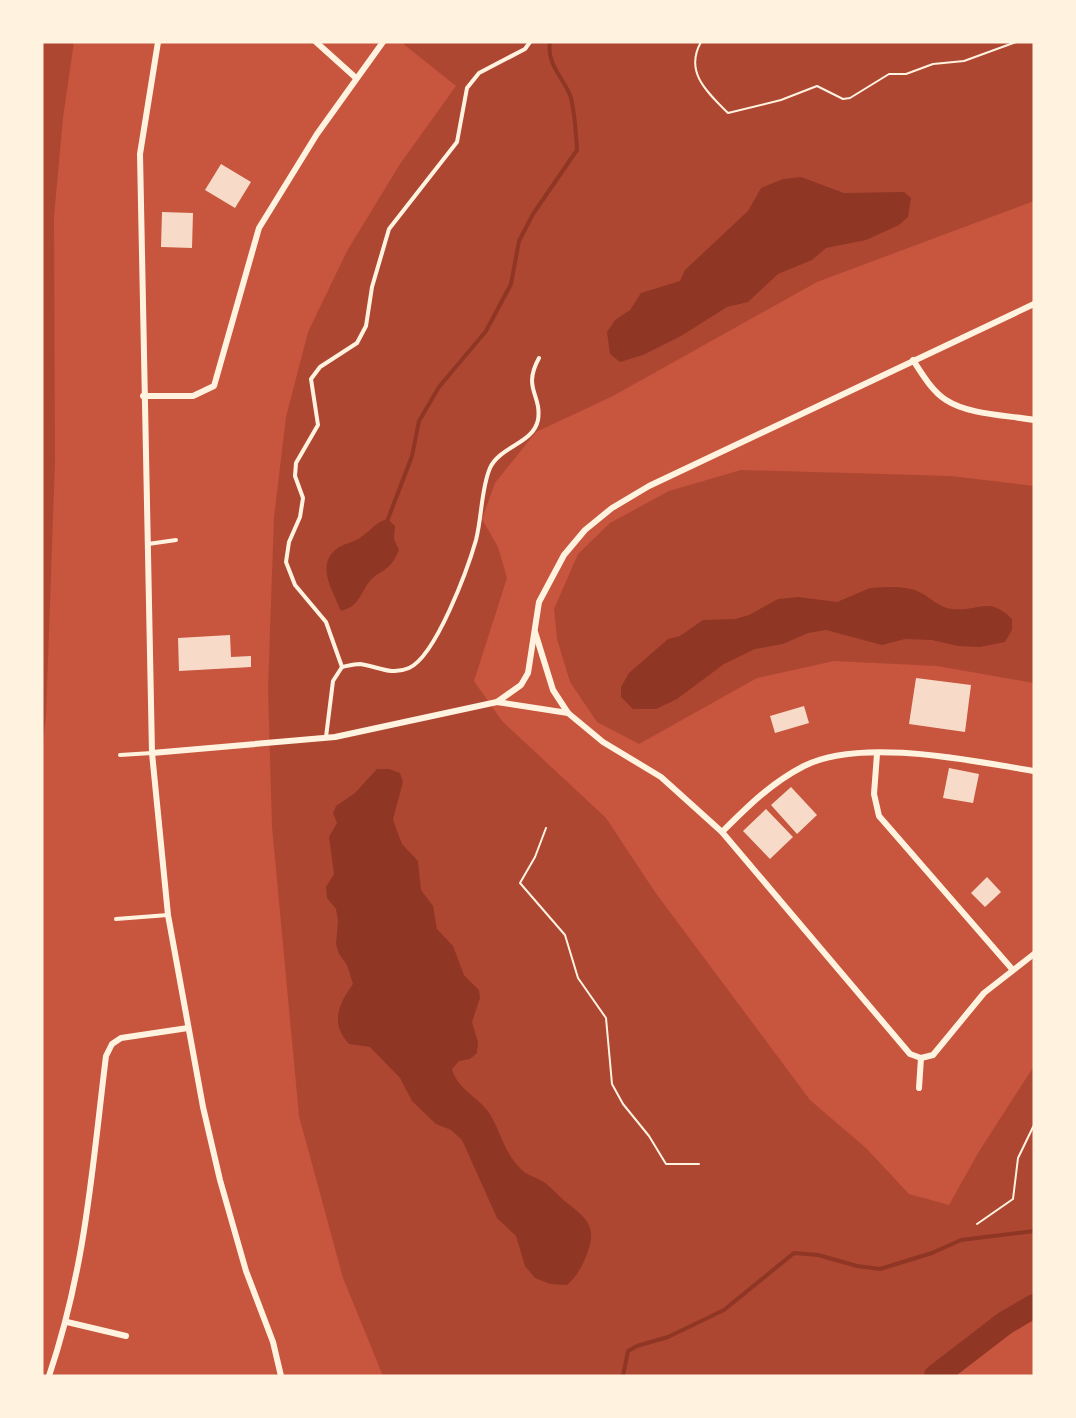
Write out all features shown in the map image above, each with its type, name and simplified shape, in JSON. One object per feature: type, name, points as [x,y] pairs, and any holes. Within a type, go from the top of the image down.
[{"type":"street","points":[[159,42],[140,154],[143,396],[152,753],[168,915],[188,1028],[220,1180],[246,1271],[273,1342],[281,1376]]},
{"type":"street","points":[[316,42],[356,78]]},
{"type":"street","points":[[143,396],[193,396],[214,386],[259,228],[283,187],[383,42]]},
{"type":"street","points":[[497,702],[521,685],[528,673],[539,602],[564,555],[585,530],[612,507],[649,486],[1034,304]]},
{"type":"street","points":[[913,360],[932,388],[945,400],[961,407],[1034,420]]},
{"type":"street","points":[[534,629],[553,690],[568,713],[603,742],[661,777],[722,832],[910,1054],[921,1058],[933,1055],[943,1046],[984,993],[1034,954]]},
{"type":"street","points":[[152,753],[326,738],[497,702],[568,713]]},
{"type":"street","points":[[722,832],[760,793],[805,765],[845,754],[919,754],[1034,771]]},
{"type":"street","points":[[877,754],[874,794],[879,816],[1012,969]]},
{"type":"street","points":[[49,1376],[67,1322],[89,1210],[106,1056],[112,1044],[121,1038],[188,1028]]},
{"type":"street","points":[[919,1088],[921,1058]]},
{"type":"street","points":[[67,1322],[126,1335]]},
{"type":"lane","points":[[342,667],[326,622],[295,585],[286,562],[289,542],[300,517],[303,498],[295,476],[296,463],[318,425],[311,379],[320,367],[357,343],[366,326],[372,287],[389,229],[457,142],[467,88],[479,73],[525,49],[530,42]]},
{"type":"lane","points":[[326,738],[333,681],[342,667],[359,664],[388,672],[410,668],[427,649],[456,600],[476,538],[491,467],[498,457],[530,434],[537,422],[531,373],[538,358]]},
{"type":"lane","points":[[148,544],[176,540]]},
{"type":"lane","points":[[120,755],[152,753]]},
{"type":"lane","points":[[116,920],[168,915]]},
{"type":"path","points":[[701,42],[695,51],[693,66],[697,76],[728,113],[781,100],[817,86],[843,99],[850,98],[889,74],[906,74],[933,64],[964,61],[1016,42]]},
{"type":"path","points":[[546,828],[535,857],[520,883],[565,935],[578,978],[606,1018],[612,1084],[623,1104],[649,1136],[666,1164],[699,1164]]},
{"type":"path","points":[[977,1224],[1013,1199],[1018,1158],[1034,1125]]},
{"type":"shaded area","points":[[42,42],[74,42],[63,118],[54,217],[55,462],[46,716],[42,753]]},
{"type":"shaded area","points":[[401,42],[1034,42],[1034,201],[817,282],[613,396],[536,432],[495,483],[482,519],[498,547],[507,578],[474,681],[502,721],[606,818],[655,892],[810,1100],[866,1148],[909,1194],[949,1205],[978,1153],[1034,1066],[1034,1306],[1005,1323],[936,1376],[383,1376],[343,1278],[299,1116],[272,827],[268,688],[274,517],[286,417],[308,332],[347,251],[400,164],[456,86]]},
{"type":"shaded area","points":[[801,177],[844,193],[904,192],[911,198],[908,217],[899,225],[866,240],[826,248],[812,260],[778,274],[748,302],[727,307],[681,336],[643,355],[620,362],[610,354],[607,332],[615,320],[630,310],[641,293],[680,281],[685,270],[748,211],[761,188],[783,179]]},
{"type":"shaded area","points":[[741,470],[951,476],[1034,486],[1034,683],[937,666],[834,661],[757,678],[639,744],[597,722],[570,682],[557,639],[554,609],[578,554],[610,523],[669,491]]},
{"type":"shaded area","points":[[388,519],[395,526],[394,539],[399,550],[395,558],[387,568],[371,580],[354,604],[341,611],[330,586],[328,561],[339,547],[359,539],[377,524]]},
{"type":"shaded area","points":[[870,588],[915,590],[942,606],[952,609],[983,606],[997,608],[1012,619],[1012,630],[1005,642],[980,647],[958,646],[932,640],[905,639],[882,645],[826,630],[808,633],[783,644],[755,649],[724,664],[677,699],[656,709],[633,709],[621,697],[621,687],[629,673],[668,639],[680,636],[703,620],[735,619],[749,615],[778,599],[798,597],[837,602]]},
{"type":"shaded area","points":[[377,769],[389,769],[400,773],[403,782],[393,819],[397,831],[402,844],[418,861],[421,890],[433,906],[437,929],[453,946],[464,975],[479,990],[480,998],[472,1022],[478,1042],[477,1053],[470,1059],[459,1061],[452,1069],[454,1076],[462,1087],[487,1110],[510,1156],[524,1172],[549,1186],[584,1218],[590,1229],[590,1244],[585,1259],[567,1285],[550,1284],[535,1278],[525,1266],[516,1236],[497,1218],[462,1140],[451,1130],[436,1124],[412,1101],[400,1078],[370,1047],[349,1044],[340,1029],[338,1014],[340,1007],[353,984],[347,965],[339,954],[336,944],[338,921],[336,909],[327,898],[326,887],[334,874],[329,837],[337,823],[333,813],[336,806],[355,793]]},
{"type":"building","points":[[221,164],[251,182],[235,208],[205,190]]},
{"type":"building","points":[[162,212],[193,213],[192,248],[161,247]]},
{"type":"building","points":[[230,635],[231,657],[251,656],[251,667],[179,671],[178,638]]},
{"type":"building","points":[[916,678],[971,685],[965,732],[909,724]]},
{"type":"building","points":[[804,706],[809,723],[775,733],[770,716]]},
{"type":"building","points":[[949,768],[979,774],[973,803],[943,798]]},
{"type":"building","points":[[791,787],[817,815],[797,834],[771,805]]},
{"type":"building","points":[[766,809],[793,837],[770,859],[743,831]]},
{"type":"building","points":[[987,877],[1001,892],[985,907],[971,893]]},
{"type":"waterway","points":[[388,519],[412,456],[419,421],[439,387],[486,331],[511,284],[519,241],[533,214],[577,150],[571,98],[553,65],[550,42]]},
{"type":"waterway","points":[[623,1376],[628,1351],[668,1337],[724,1310],[794,1253],[818,1255],[857,1266],[880,1269],[932,1253],[961,1240],[1034,1231]]},
{"type":"waterway","points":[[936,1376],[1005,1323],[1034,1306]]}]
